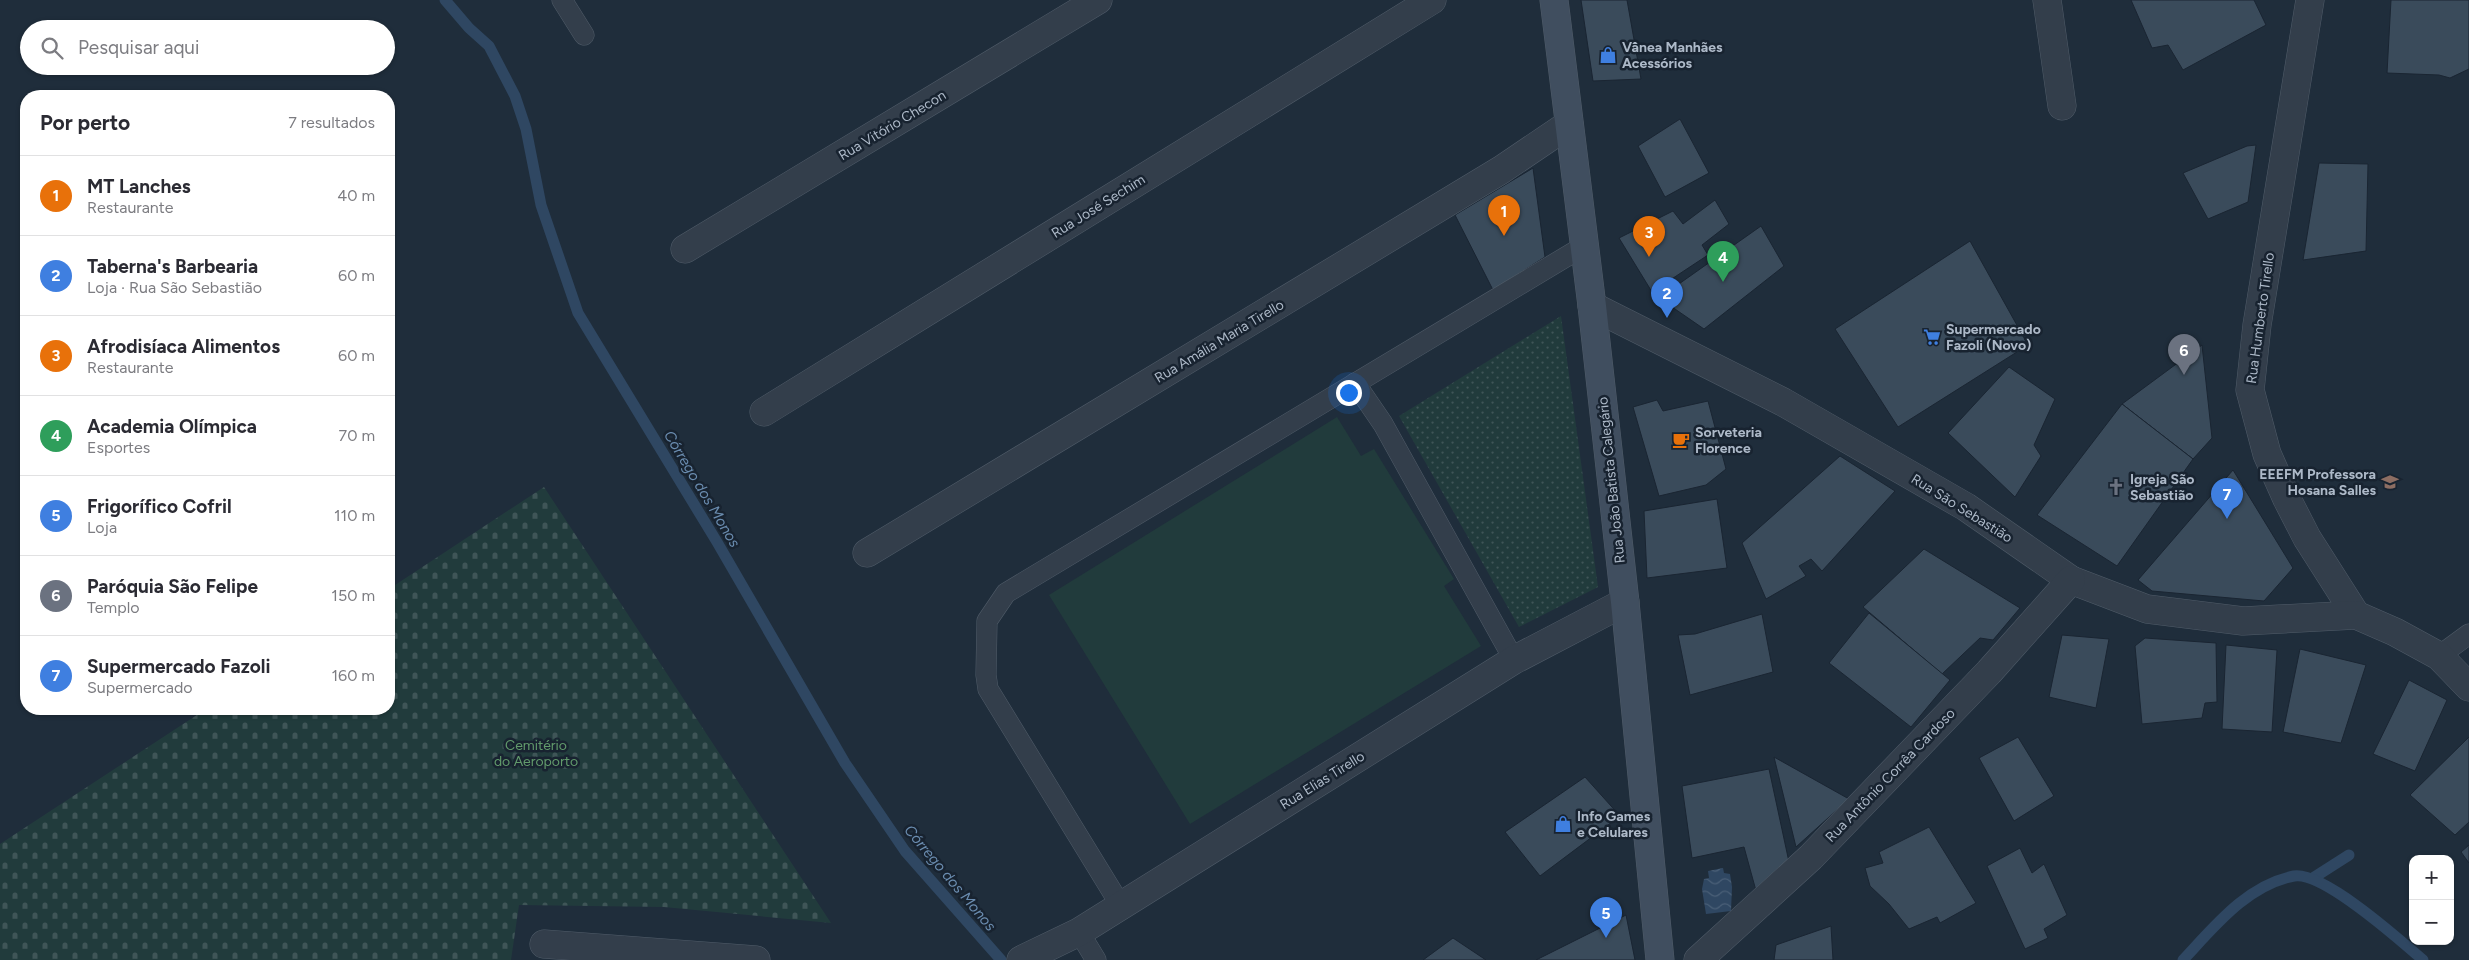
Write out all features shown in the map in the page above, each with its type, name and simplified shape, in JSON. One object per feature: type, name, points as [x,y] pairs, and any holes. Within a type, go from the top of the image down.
[{"type":"street","name":"Rua Vitório Checon","points":[[685,249],[1098,0]]},
{"type":"street","name":"Rua José Sechim","points":[[764,412],[1432,0]]},
{"type":"street","name":"Rua João Batista Calegário","points":[[1554,0],[1592,306],[1625,602],[1660,960]]},
{"type":"street","points":[[2047,0],[2062,106]]},
{"type":"street","name":"Rua Humberto Tirello","points":[[2310,0],[2257,325],[2250,390],[2267,454],[2287,499],[2307,538],[2356,615]]},
{"type":"street","name":"Rua Amália Maria Tirello","points":[[867,553],[1502,170],[1569,124]]},
{"type":"street","name":"Rua São Sebastião","points":[[1592,306],[1707,362],[1800,411],[1966,507],[2071,580],[2147,609],[2243,621],[2356,615]]},
{"type":"street","name":"Rua Antônio Corrêa Cardoso","points":[[1698,960],[1811,857],[1989,672],[2071,580]]},
{"type":"street","name":"Rua Elias Tirello","points":[[1020,960],[1079,932],[1514,660],[1625,602]]},
{"type":"street","points":[[2356,615],[2395,632],[2439,656],[2469,687]]},
{"type":"street","points":[[544,944],[756,960]]},
{"type":"lane","points":[[562,0],[584,35]]},
{"type":"lane","points":[[1121,906],[988,689],[986,675],[988,622],[1006,593],[1584,246]]},
{"type":"lane","points":[[1355,383],[1383,424],[1514,660]]},
{"type":"lane","points":[[2439,656],[2469,634]]},
{"type":"lane","points":[[1079,932],[1096,960]]},
{"type":"green space","points":[[1561,316],[1598,587],[1519,627],[1399,416]]},
{"type":"green space","points":[[1337,417],[1361,456],[1374,449],[1454,579],[1444,586],[1481,646],[1190,824],[1049,595]]},
{"type":"green space","name":"Cemitério do Aeroporto","points":[[544,487],[831,923],[664,907],[519,905],[511,960],[0,960],[0,844],[197,715],[395,715],[395,585]]},
{"type":"water","points":[[1723,868],[1724,873],[1730,874],[1732,887],[1731,911],[1706,914],[1702,889],[1704,879],[1709,878],[1708,871]]},
{"type":"building","points":[[1581,0],[1627,0],[1641,79],[1593,81]]},
{"type":"building","points":[[2131,0],[2254,0],[2266,25],[2183,70],[2168,45],[2152,48]]},
{"type":"building","points":[[2391,0],[2469,0],[2469,69],[2450,78],[2439,75],[2387,73]]},
{"type":"building","points":[[1680,119],[1709,173],[1665,197],[1638,146]]},
{"type":"building","points":[[2256,145],[2248,202],[2208,219],[2183,173],[2247,146]]},
{"type":"building","points":[[2319,163],[2368,164],[2366,251],[2303,260]]},
{"type":"building","points":[[1533,168],[1545,257],[1493,290],[1455,215]]},
{"type":"building","points":[[1715,200],[1729,224],[1702,245],[1708,255],[1652,292],[1619,238],[1673,211],[1683,224]]},
{"type":"building","points":[[1761,226],[1784,266],[1704,329],[1659,298]]},
{"type":"building","name":"Supermercado Fazoli (Novo)","points":[[1970,241],[2028,345],[1898,427],[1835,329]]},
{"type":"building","points":[[2202,345],[2212,438],[2193,459],[2122,404]]},
{"type":"building","points":[[2009,367],[2055,399],[2034,445],[2041,456],[2015,497],[1948,433]]},
{"type":"building","name":"Sorveteria Florence","points":[[1657,400],[1663,411],[1708,401],[1726,469],[1706,485],[1659,496],[1633,407]]},
{"type":"building","name":"Igreja São Sebastião","points":[[2122,404],[2193,459],[2117,566],[2037,515]]},
{"type":"building","points":[[1840,456],[1895,491],[1822,571],[1811,559],[1799,566],[1806,576],[1766,599],[1742,543]]},
{"type":"building","points":[[2233,470],[2293,568],[2264,601],[2152,591],[2138,580]]},
{"type":"building","points":[[1717,499],[1727,568],[1647,578],[1644,511]]},
{"type":"building","points":[[1924,549],[2020,608],[1993,640],[1980,638],[1942,674],[1863,607]]},
{"type":"building","points":[[1869,613],[1950,680],[1911,727],[1829,663]]},
{"type":"building","points":[[1762,614],[1773,672],[1690,695],[1678,635],[1695,634]]},
{"type":"building","points":[[2062,635],[2109,639],[2096,708],[2049,697]]},
{"type":"building","points":[[2145,638],[2216,643],[2217,702],[2205,703],[2202,718],[2142,724],[2135,646]]},
{"type":"building","points":[[2226,645],[2277,650],[2272,732],[2222,729]]},
{"type":"building","points":[[2300,649],[2366,665],[2341,743],[2283,732]]},
{"type":"building","points":[[2409,680],[2447,700],[2415,771],[2373,754]]},
{"type":"building","points":[[2018,737],[2054,796],[2014,821],[1979,758]]},
{"type":"building","points":[[2469,737],[2469,822],[2455,835],[2410,795]]},
{"type":"building","points":[[1774,757],[1849,799],[1796,847]]},
{"type":"building","points":[[1769,769],[1789,862],[1758,898],[1744,847],[1692,858],[1682,786]]},
{"type":"building","name":"Info Games e Celulares","points":[[1585,777],[1620,816],[1540,876],[1505,832]]},
{"type":"building","points":[[1929,827],[1976,903],[1940,923],[1937,917],[1909,929],[1889,904],[1870,886],[1865,868],[1883,863],[1879,852]]},
{"type":"building","points":[[2469,845],[2469,863],[2461,852]]},
{"type":"building","points":[[2020,848],[2032,873],[2044,864],[2067,915],[2044,929],[2048,938],[2025,949],[1987,866]]},
{"type":"building","points":[[1626,915],[1635,960],[1536,960]]},
{"type":"building","points":[[1831,926],[1833,960],[1774,960],[1776,945]]},
{"type":"building","points":[[1453,938],[1486,960],[1423,960]]},
{"type":"waterway","name":"Córrego dos Monos","points":[[445,0],[469,28],[489,46],[515,96],[526,129],[541,205],[578,313],[717,542],[845,763],[905,851],[1001,960]]},
{"type":"waterway","points":[[2313,878],[2349,855]]},
{"type":"waterway","name":"Córrego dos Monos","points":[[2183,960],[2219,921],[2246,898],[2261,888],[2294,876],[2307,877],[2341,895],[2380,923],[2423,960]]},
{"type":"place","name":"Vânea Manhães Acessórios","points":[[1608,55]]},
{"type":"place","name":"MT Lanches","points":[[1504,236]]},
{"type":"place","name":"Afrodisíaca Alimentos","points":[[1649,257]]},
{"type":"place","name":"Academia Olímpica","points":[[1723,282]]},
{"type":"place","name":"Taberna's Barbearia","points":[[1667,318]]},
{"type":"place","name":"Supermercado Fazoli (Novo)","points":[[1932,337]]},
{"type":"place","name":"Paróquia São Felipe","points":[[2184,375]]},
{"type":"place","name":"Sorveteria Florence","points":[[1681,440]]},
{"type":"place","name":"EEEFM Professora Hosana Salles","points":[[2390,482]]},
{"type":"place","name":"Igreja São Sebastião","points":[[2116,487]]},
{"type":"place","name":"Supermercado Fazoli","points":[[2227,519]]},
{"type":"place","name":"Info Games e Celulares","points":[[1563,824]]},
{"type":"place","name":"Frigorífico Cofril","points":[[1606,938]]}]
